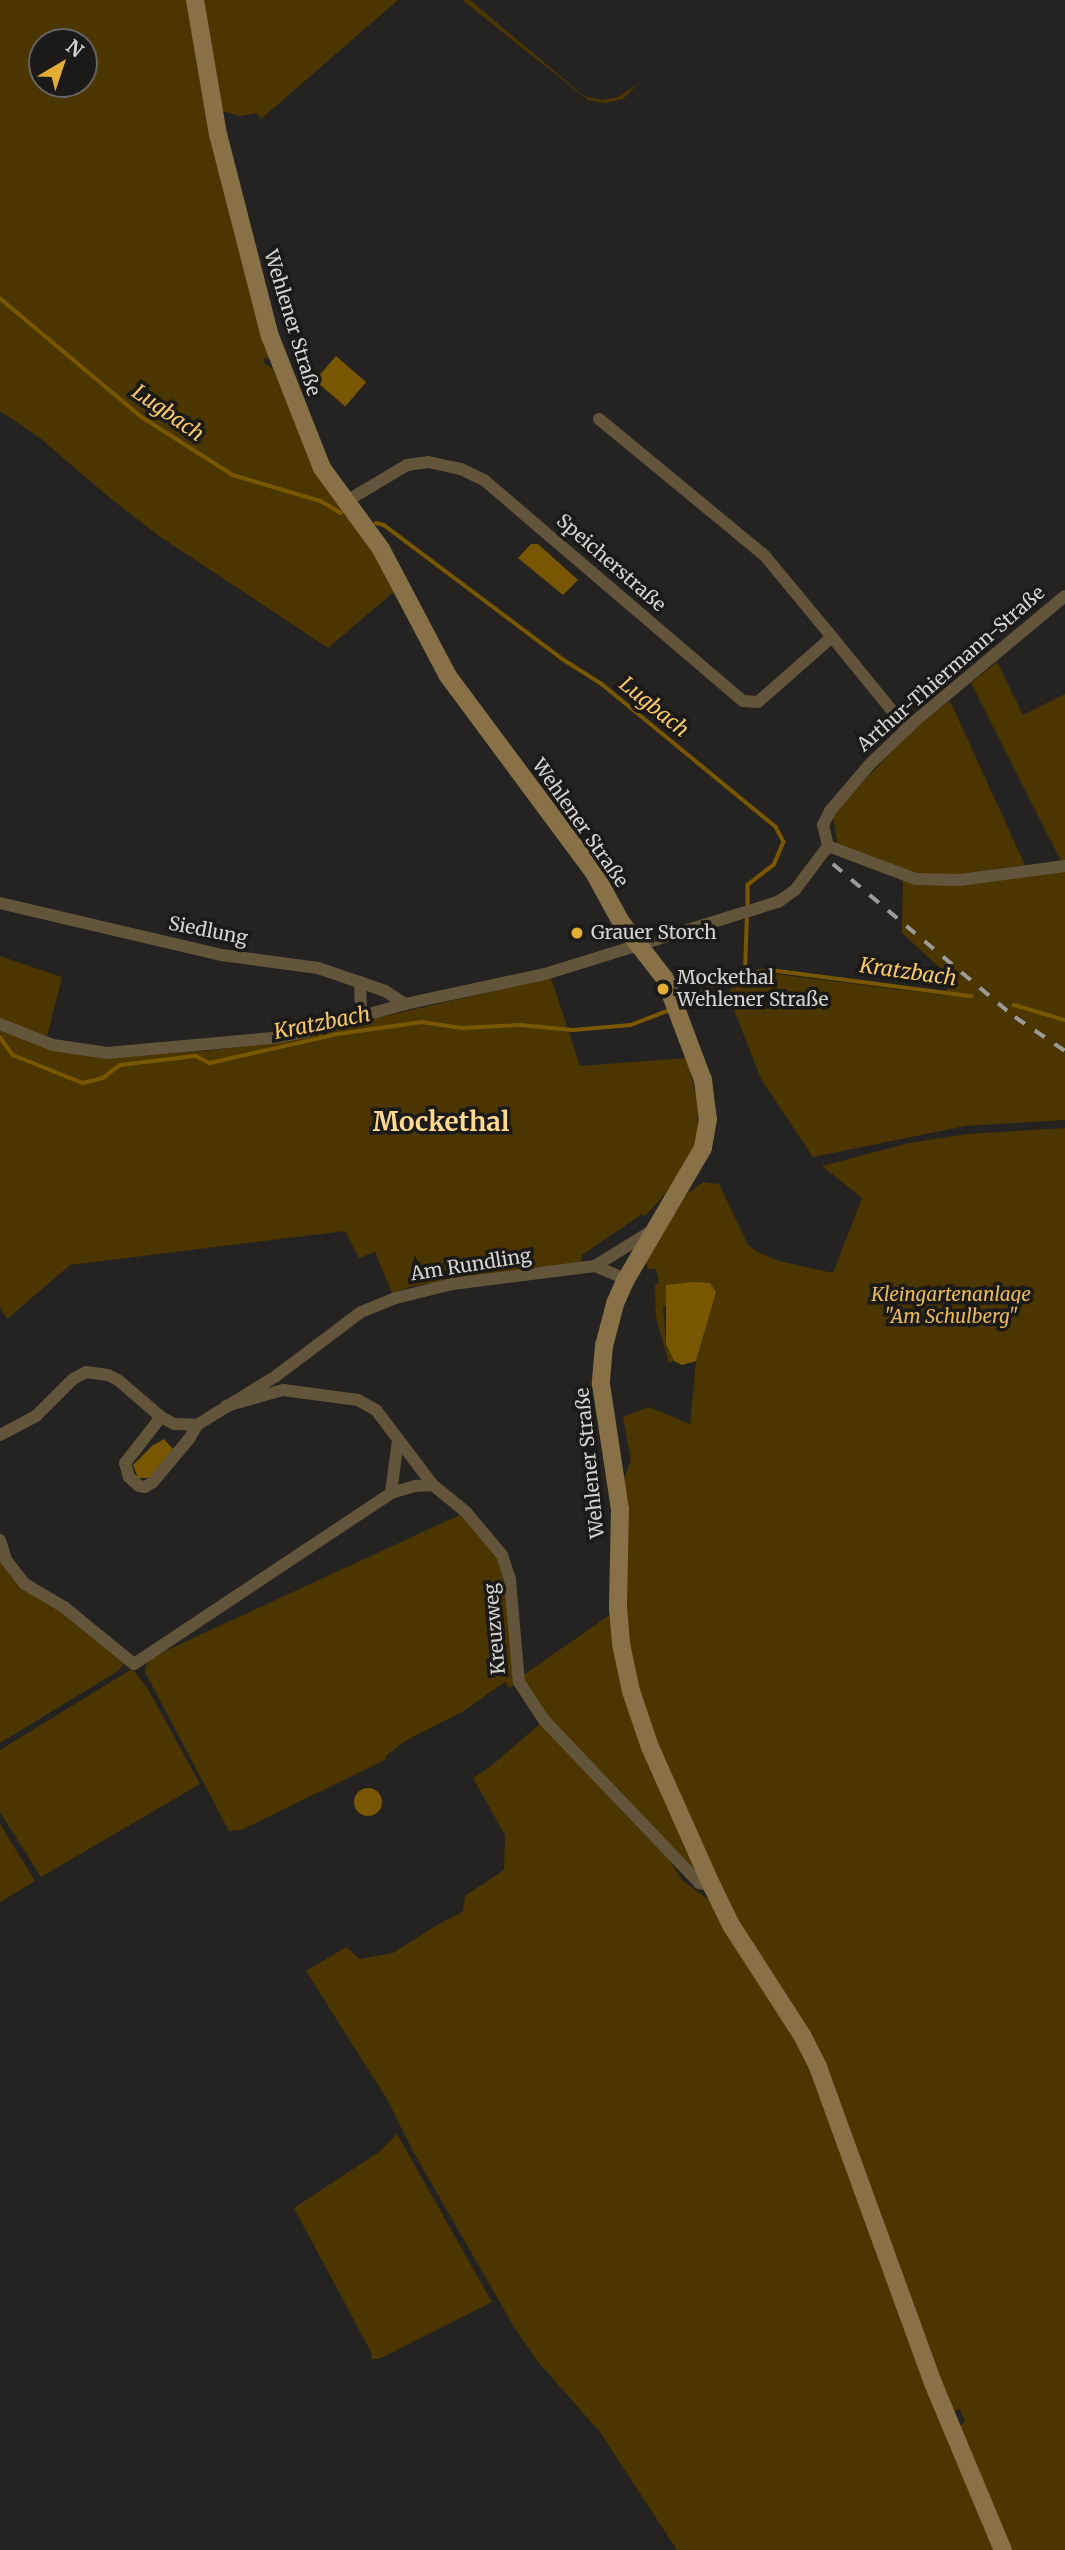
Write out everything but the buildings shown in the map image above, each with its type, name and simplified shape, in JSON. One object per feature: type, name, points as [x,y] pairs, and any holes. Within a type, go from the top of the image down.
[{"type":"street","name":"Wehlener Straße","points":[[195,0],[218,134],[270,337],[322,468],[381,550],[455,687],[593,871],[621,922],[665,979],[703,1080],[708,1119],[706,1135],[696,1165],[653,1230],[626,1279],[609,1325],[601,1384],[620,1509],[618,1608],[621,1644],[631,1691],[650,1747],[712,1886],[753,1960],[802,2035],[818,2067],[933,2383],[1003,2550]]},
{"type":"street","points":[[598,419],[765,556],[907,729]]},
{"type":"street","name":"Speicherstraße","points":[[345,502],[407,465],[428,462],[473,475],[503,496],[743,701],[758,702],[832,637]]},
{"type":"street","name":"Arthur-Thiermann-Straße","points":[[828,846],[823,825],[830,811],[870,764],[907,729],[1065,596]]},
{"type":"street","points":[[0,1024],[52,1045],[107,1053],[273,1038],[405,1004],[545,974],[778,902],[795,890],[828,846],[916,879],[960,880],[1065,866]]},
{"type":"street","name":"Siedlung","points":[[0,903],[222,955],[318,968],[385,991],[405,1004]]},
{"type":"street","points":[[360,982],[361,1016]]},
{"type":"street","name":"Am Rundling","points":[[160,1417],[125,1463],[129,1477],[139,1486],[145,1487],[153,1482],[189,1440],[197,1424],[276,1376],[361,1312],[396,1298],[452,1284],[594,1266],[653,1230]]},
{"type":"street","points":[[594,1266],[626,1279]]},
{"type":"street","points":[[0,1436],[36,1416],[73,1379],[86,1372],[108,1375],[118,1380],[160,1417],[174,1424],[197,1424]]},
{"type":"street","name":"Kreuzweg","points":[[226,1406],[283,1391],[358,1400],[376,1410],[433,1486],[466,1512],[502,1555],[510,1580],[519,1682],[544,1720],[699,1882],[712,1886]]},
{"type":"street","points":[[391,1493],[398,1440]]},
{"type":"street","points":[[0,1540],[6,1560],[25,1584],[64,1607],[135,1664],[391,1493],[416,1486],[433,1486]]},
{"type":"green space","points":[[0,0],[189,0],[210,133],[243,266],[270,359],[264,357],[264,363],[273,369],[315,471],[376,553],[396,590],[328,648],[159,536],[40,438],[0,411]]},
{"type":"green space","points":[[200,0],[398,0],[261,119],[257,113],[240,116],[222,111]]},
{"type":"green space","points":[[462,0],[470,0],[584,96],[602,100],[618,97],[639,83],[623,99],[605,103],[588,100]]},
{"type":"green space","points":[[997,662],[1023,715],[1065,694],[1065,861],[1061,861],[971,683]]},
{"type":"green space","points":[[950,701],[1025,865],[957,875],[921,876],[845,848],[837,842],[833,817],[845,801],[916,726]]},
{"type":"green space","points":[[1065,871],[1065,1120],[965,1126],[813,1157],[761,1079],[729,997],[728,993],[744,970],[943,995],[954,981],[902,933],[903,880],[917,884],[959,885]]},
{"type":"green space","points":[[0,956],[62,977],[47,1037],[0,1018]]},
{"type":"green space","points":[[551,978],[580,1066],[687,1058],[698,1106],[697,1138],[688,1161],[667,1192],[645,1216],[642,1214],[582,1255],[581,1262],[486,1274],[413,1286],[392,1293],[375,1252],[359,1258],[345,1231],[70,1265],[7,1319],[0,1307],[0,1030],[107,1056],[205,1051],[263,1044]]},
{"type":"green space","name":"Kleingartenanlage \"Am Schulberg\"","points":[[1065,1128],[1065,2550],[1008,2550],[958,2427],[965,2422],[960,2409],[951,2412],[838,2100],[737,1921],[657,1750],[637,1690],[626,1641],[623,1481],[631,1461],[623,1417],[649,1407],[690,1424],[696,1361],[716,1291],[663,1307],[666,1344],[674,1361],[669,1363],[656,1318],[655,1285],[659,1283],[656,1269],[648,1269],[645,1259],[687,1194],[703,1182],[719,1184],[748,1245],[756,1251],[779,1261],[833,1273],[862,1198],[822,1166],[909,1143],[967,1134]]},
{"type":"green space","points":[[466,1512],[502,1555],[519,1682],[509,1688],[505,1682],[462,1712],[405,1741],[387,1755],[385,1760],[241,1830],[229,1831],[145,1672],[148,1659]]},
{"type":"green space","points":[[0,1552],[3,1561],[125,1662],[118,1671],[0,1743]]},
{"type":"green space","points":[[611,1614],[699,1867],[694,1869],[547,1717],[522,1676]]},
{"type":"green space","points":[[132,1669],[148,1689],[200,1784],[41,1877],[0,1812],[0,1750]]},
{"type":"green space","points":[[542,1722],[665,1853],[682,1880],[716,1905],[799,2038],[996,2550],[677,2550],[600,2432],[539,2363],[514,2327],[414,2153],[387,2099],[306,1971],[346,1947],[360,1959],[393,1953],[463,1912],[465,1896],[504,1870],[505,1835],[473,1778],[490,1767]]},
{"type":"green space","points":[[0,1824],[35,1881],[0,1902]]},
{"type":"green space","points":[[397,2134],[492,2302],[379,2359],[372,2359],[371,2352],[294,2208],[379,2152]]},
{"type":"shaded area","points":[[336,356],[366,382],[345,406],[315,380]]},
{"type":"shaded area","points":[[531,544],[538,544],[578,580],[563,595],[518,558]]},
{"type":"shaded area","points":[[710,1283],[716,1292],[696,1361],[682,1365],[674,1361],[666,1344],[666,1285]]},
{"type":"shaded area","points":[[164,1439],[173,1449],[149,1478],[138,1478],[133,1465],[152,1446]]},
{"type":"shaded area","points":[[368,1788],[378,1792],[382,1802],[378,1812],[368,1816],[358,1812],[354,1802],[358,1792]]},
{"type":"waterway","name":"Lugbach","points":[[0,298],[142,417],[233,475],[321,501],[341,513]]},
{"type":"waterway","name":"Lugbach","points":[[376,523],[384,525],[561,658],[602,684],[776,827],[784,842],[774,865],[748,885],[748,907]]},
{"type":"waterway","name":"Lugbach","points":[[745,973],[747,914]]},
{"type":"waterway","name":"Kratzbach","points":[[683,1006],[724,977],[770,970],[971,996]]},
{"type":"waterway","name":"Kratzbach","points":[[1014,1005],[1065,1020]]},
{"type":"waterway","name":"Kratzbach","points":[[0,1037],[13,1055],[83,1083],[103,1078],[120,1065],[196,1056],[210,1063],[338,1034],[422,1022],[462,1028],[520,1025],[573,1030],[631,1025],[668,1011]]},
{"type":"railway","points":[[833,864],[1015,1017],[1065,1051]]},
{"type":"place","name":"Grauer Storch","points":[[577,933]]},
{"type":"place","name":"Mockethal Wehlener Straße","points":[[663,989]]},
{"type":"district","name":"Mockethal","points":[[441,1122]]}]
